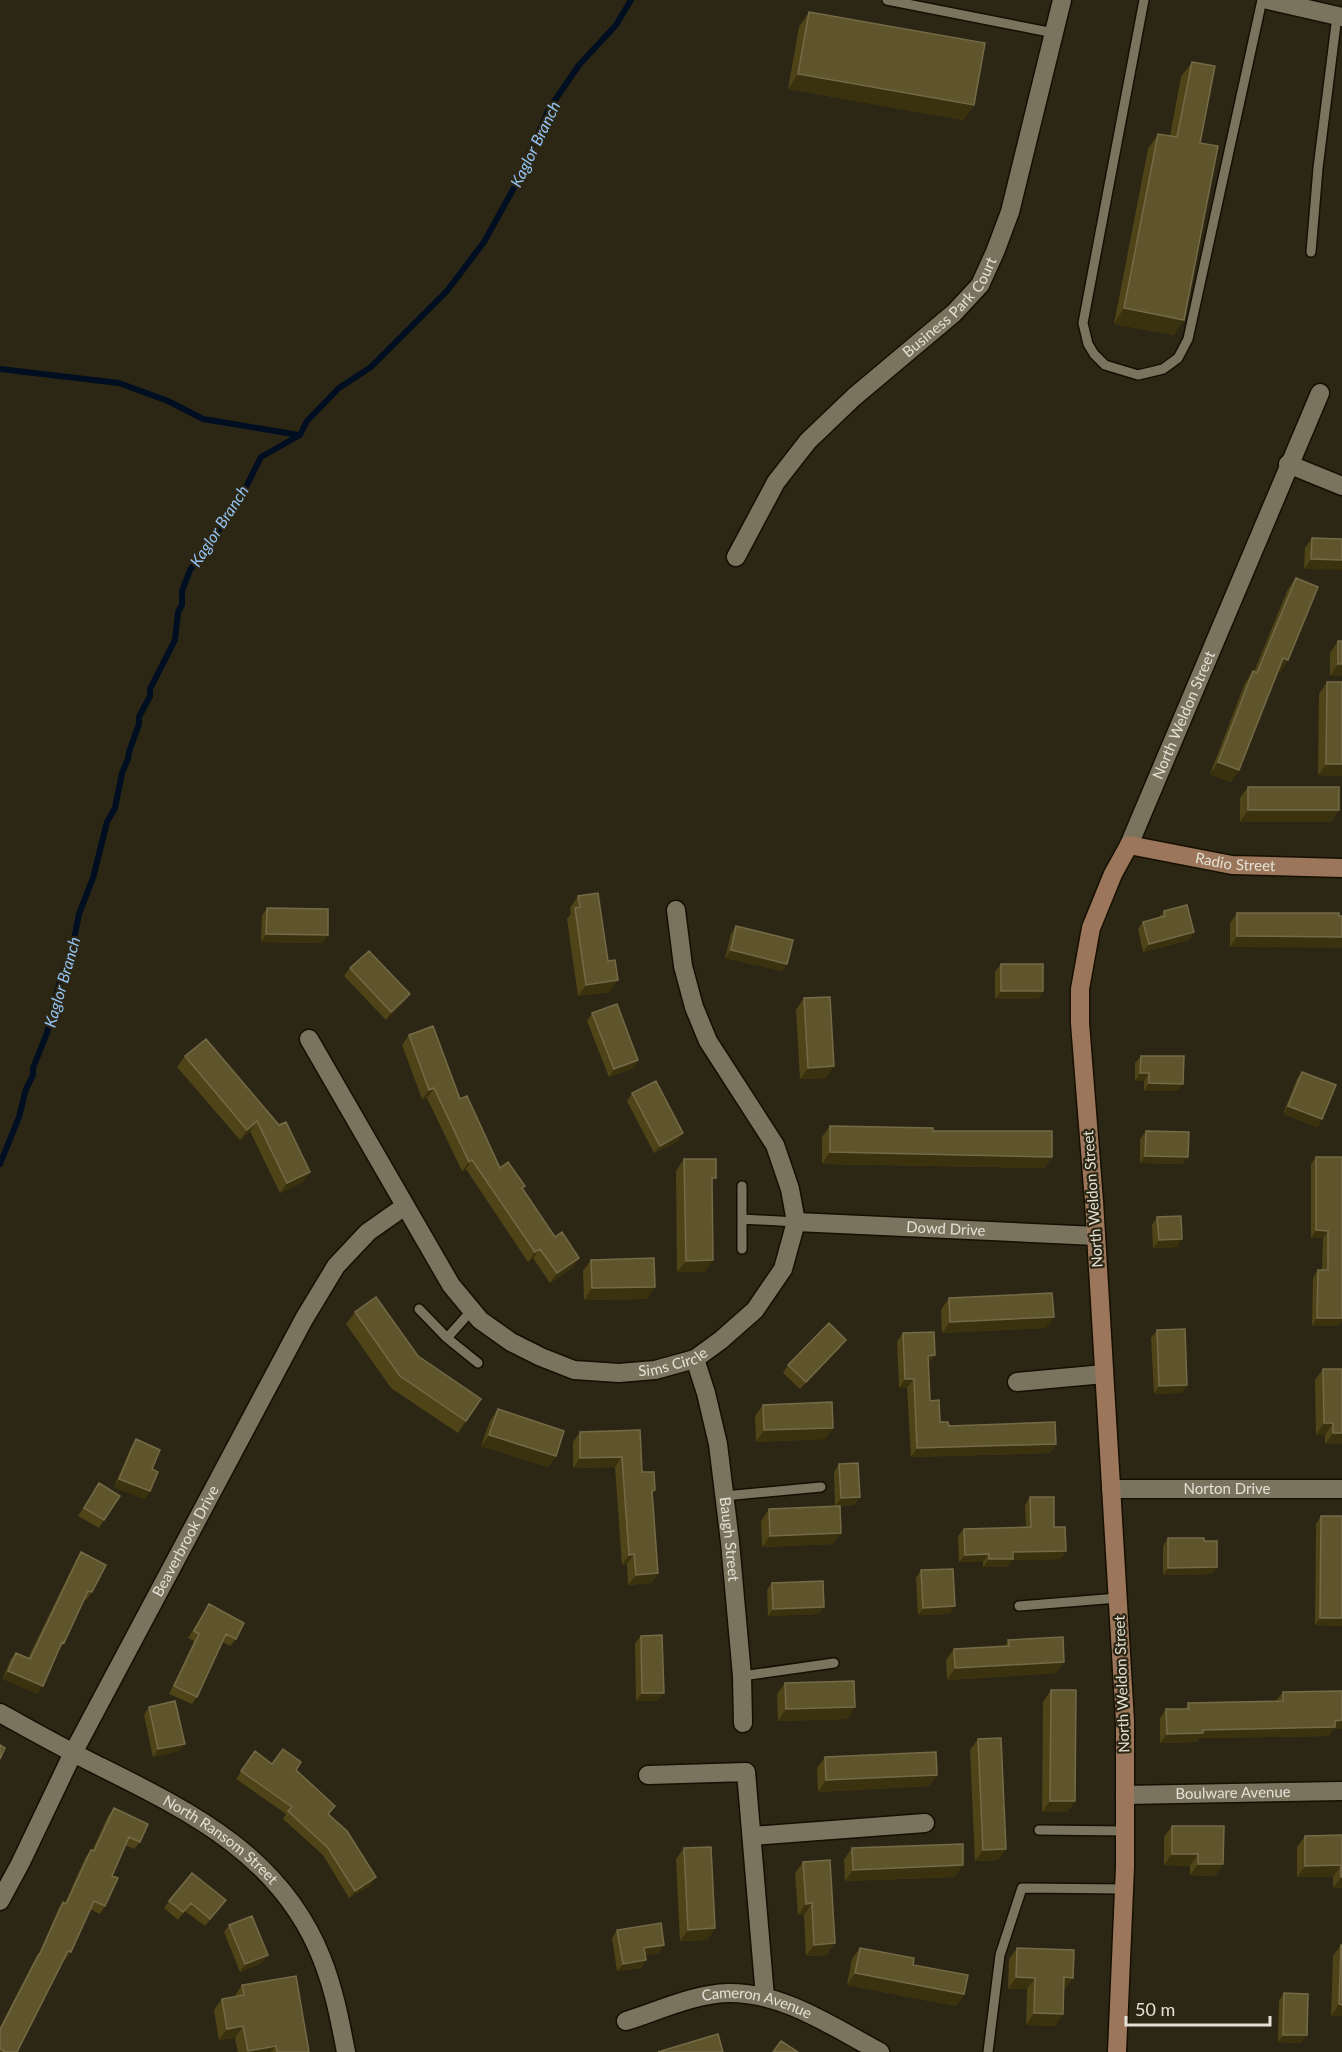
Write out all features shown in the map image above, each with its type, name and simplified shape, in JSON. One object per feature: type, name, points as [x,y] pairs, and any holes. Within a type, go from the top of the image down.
[{"type":"street","name":"Business Park Court","points":[[736,557],[776,482],[808,441],[854,397],[954,313],[980,285],[1010,212],[1062,0]]},
{"type":"street","points":[[1268,0],[1339,17]]},
{"type":"street","name":"North Weldon Street","points":[[1117,2052],[1124,1889],[1125,1721],[1096,1236],[1080,1023],[1080,989],[1091,928],[1113,874],[1129,845],[1320,393]]},
{"type":"street","points":[[1288,465],[1342,486]]},
{"type":"street","name":"Radio Street","points":[[1129,845],[1232,865],[1342,868]]},
{"type":"street","name":"Sims Circle","points":[[309,1038],[451,1285],[480,1320],[511,1342],[574,1370],[618,1373],[656,1370],[695,1359],[755,1310],[783,1269],[796,1222],[790,1189],[775,1145],[708,1041],[694,1006],[683,966],[676,910]]},
{"type":"street","name":"Beaverbrook Drive","points":[[0,1901],[73,1753],[304,1319],[336,1266],[369,1232],[405,1206]]},
{"type":"street","name":"Dowd Drive","points":[[796,1222],[1096,1236]]},
{"type":"street","name":"Baugh Street","points":[[695,1359],[718,1444],[742,1676],[743,1723]]},
{"type":"street","points":[[1017,1382],[1104,1374]]},
{"type":"street","name":"Norton Drive","points":[[1112,1490],[1342,1489]]},
{"type":"street","name":"North Ransom Street","points":[[0,1713],[73,1753],[176,1804],[227,1838],[273,1880],[308,1930],[322,1958],[346,2052]]},
{"type":"street","points":[[648,1775],[746,1772],[765,1997]]},
{"type":"street","name":"Boulware Avenue","points":[[1125,1795],[1342,1791]]},
{"type":"street","points":[[752,1836],[925,1823]]},
{"type":"street","name":"Cameron Avenue","points":[[626,2021],[694,1999],[727,1993],[765,1997],[804,2011],[880,2052]]},
{"type":"lane","points":[[886,0],[1054,33]]},
{"type":"lane","points":[[1144,0],[1083,323],[1088,344],[1105,365],[1138,375],[1163,369],[1178,358],[1188,339],[1262,0]]},
{"type":"lane","points":[[1311,252],[1318,168],[1339,17]]},
{"type":"lane","points":[[742,1186],[742,1249]]},
{"type":"lane","points":[[742,1219],[796,1222]]},
{"type":"lane","points":[[418,1309],[447,1338],[478,1363]]},
{"type":"lane","points":[[447,1338],[472,1310]]},
{"type":"lane","points":[[724,1496],[821,1487]]},
{"type":"lane","points":[[1019,1606],[1118,1598]]},
{"type":"lane","points":[[742,1676],[834,1663]]},
{"type":"lane","points":[[1039,1830],[1125,1831]]},
{"type":"lane","points":[[988,2052],[1000,1954],[1022,1888],[1124,1889]]},
{"type":"building","points":[[809,12],[985,43],[974,105],[798,74]]},
{"type":"building","points":[[1192,62],[1215,66],[1200,143],[1218,146],[1184,320],[1124,308],[1158,134],[1177,137]]},
{"type":"building","points":[[1312,538],[1342,539],[1342,560],[1311,559]]},
{"type":"building","points":[[1296,578],[1318,587],[1288,660],[1283,658],[1239,770],[1218,762],[1253,671],[1257,673]]},
{"type":"building","points":[[1338,641],[1342,641],[1342,664],[1338,664]]},
{"type":"building","points":[[1327,682],[1342,682],[1342,764],[1326,764]]},
{"type":"building","points":[[1248,787],[1339,787],[1339,810],[1248,810]]},
{"type":"building","points":[[598,893],[608,961],[615,960],[618,980],[586,985],[575,908],[580,907],[578,896]]},
{"type":"building","points":[[1187,905],[1194,932],[1149,944],[1143,922],[1165,916],[1164,911]]},
{"type":"building","points":[[267,908],[328,909],[328,935],[266,934]]},
{"type":"building","points":[[1237,913],[1339,913],[1339,916],[1342,916],[1342,937],[1237,936]]},
{"type":"building","points":[[736,926],[793,940],[787,964],[731,950]]},
{"type":"building","points":[[369,951],[410,994],[391,1012],[350,968]]},
{"type":"building","points":[[1001,964],[1043,964],[1043,991],[1001,991]]},
{"type":"building","points":[[830,997],[834,1066],[808,1068],[804,998]]},
{"type":"building","points":[[617,1004],[638,1060],[614,1069],[592,1013]]},
{"type":"building","points":[[433,1026],[460,1099],[467,1096],[500,1168],[508,1162],[525,1186],[522,1188],[555,1237],[562,1232],[579,1258],[557,1273],[540,1249],[535,1252],[472,1160],[469,1162],[434,1088],[429,1090],[409,1035]]},
{"type":"building","points":[[206,1039],[279,1125],[286,1122],[310,1172],[287,1183],[257,1121],[247,1130],[185,1056]]},
{"type":"building","points":[[1141,1056],[1184,1056],[1183,1084],[1149,1083],[1149,1073],[1140,1073]]},
{"type":"building","points":[[1302,1072],[1336,1085],[1322,1119],[1288,1106]]},
{"type":"building","points":[[656,1081],[683,1133],[660,1146],[632,1093]]},
{"type":"building","points":[[830,1126],[933,1128],[933,1131],[1052,1131],[1052,1157],[830,1152]]},
{"type":"building","points":[[1146,1131],[1189,1132],[1188,1157],[1145,1156]]},
{"type":"building","points":[[1316,1157],[1342,1157],[1342,1318],[1317,1318],[1318,1270],[1328,1270],[1328,1231],[1316,1230]]},
{"type":"building","points":[[684,1159],[716,1159],[716,1178],[712,1178],[713,1260],[686,1261]]},
{"type":"building","points":[[1181,1216],[1182,1239],[1159,1240],[1157,1217]]},
{"type":"building","points":[[654,1258],[655,1287],[592,1288],[591,1260]]},
{"type":"building","points":[[1052,1293],[1054,1317],[950,1322],[949,1298]]},
{"type":"building","points":[[376,1297],[418,1356],[481,1399],[466,1421],[400,1376],[355,1312]]},
{"type":"building","points":[[829,1323],[846,1340],[806,1382],[788,1365]]},
{"type":"building","points":[[1185,1329],[1187,1385],[1159,1386],[1157,1330]]},
{"type":"building","points":[[934,1332],[935,1355],[928,1356],[930,1401],[939,1400],[940,1422],[948,1422],[949,1426],[1055,1422],[1056,1444],[917,1448],[914,1379],[905,1379],[903,1333]]},
{"type":"building","points":[[1323,1369],[1342,1369],[1342,1433],[1333,1433],[1333,1423],[1324,1423]]},
{"type":"building","points":[[832,1402],[833,1428],[764,1430],[763,1405]]},
{"type":"building","points":[[498,1409],[564,1431],[556,1456],[489,1435]]},
{"type":"building","points":[[640,1430],[642,1472],[654,1472],[655,1490],[652,1491],[658,1573],[636,1575],[634,1554],[629,1555],[622,1457],[580,1458],[580,1432]]},
{"type":"building","points":[[136,1439],[160,1450],[152,1469],[158,1472],[150,1491],[119,1479]]},
{"type":"building","points":[[858,1463],[860,1497],[841,1498],[839,1464]]},
{"type":"building","points":[[99,1483],[120,1496],[104,1520],[84,1508]]},
{"type":"building","points":[[1030,1497],[1054,1497],[1054,1527],[1065,1527],[1066,1551],[1013,1552],[1013,1559],[989,1559],[989,1554],[965,1555],[964,1529],[1031,1527]]},
{"type":"building","points":[[840,1506],[841,1533],[770,1536],[769,1509]]},
{"type":"building","points":[[1321,1516],[1342,1516],[1342,1618],[1320,1618]]},
{"type":"building","points":[[1168,1538],[1204,1538],[1204,1541],[1217,1541],[1217,1567],[1168,1568]]},
{"type":"building","points":[[81,1552],[106,1565],[92,1592],[88,1591],[43,1686],[8,1671],[16,1653],[30,1659]]},
{"type":"building","points":[[953,1569],[955,1606],[923,1608],[921,1570]]},
{"type":"building","points":[[823,1581],[824,1607],[773,1609],[772,1583]]},
{"type":"building","points":[[209,1604],[244,1623],[236,1639],[226,1634],[197,1697],[174,1686],[199,1634],[194,1631]]},
{"type":"building","points":[[662,1635],[664,1693],[642,1693],[641,1636]]},
{"type":"building","points":[[1063,1637],[1064,1662],[955,1668],[954,1649],[1009,1646],[1008,1640]]},
{"type":"building","points":[[854,1681],[855,1707],[786,1709],[785,1683]]},
{"type":"building","points":[[1051,1690],[1076,1690],[1075,1801],[1050,1801]]},
{"type":"building","points":[[1342,1691],[1342,1720],[1335,1721],[1335,1727],[1203,1730],[1203,1733],[1167,1734],[1166,1709],[1189,1709],[1188,1703],[1283,1701],[1283,1692]]},
{"type":"building","points":[[175,1701],[185,1744],[158,1749],[149,1707]]},
{"type":"building","points":[[1001,1738],[1006,1849],[983,1850],[978,1739]]},
{"type":"building","points":[[0,1745],[5,1748],[0,1759]]},
{"type":"building","points":[[283,1749],[301,1762],[296,1770],[335,1806],[328,1814],[347,1831],[376,1877],[355,1891],[328,1848],[288,1811],[292,1807],[241,1771],[255,1751],[272,1764]]},
{"type":"building","points":[[936,1752],[937,1775],[826,1780],[825,1757]]},
{"type":"building","points":[[114,1808],[148,1824],[140,1842],[129,1837],[112,1876],[118,1878],[105,1906],[94,1901],[71,1952],[68,1951],[17,2052],[6,2052],[0,2049],[0,2030],[40,1954],[63,1902],[66,1904]]},
{"type":"building","points":[[1172,1826],[1224,1826],[1223,1864],[1198,1864],[1198,1854],[1172,1854]]},
{"type":"building","points":[[1342,1835],[1342,1877],[1341,1865],[1305,1866],[1305,1836]]},
{"type":"building","points":[[963,1844],[963,1865],[853,1870],[852,1848]]},
{"type":"building","points":[[711,1847],[715,1928],[688,1930],[684,1848]]},
{"type":"building","points":[[830,1860],[835,1943],[814,1945],[812,1903],[806,1904],[803,1862]]},
{"type":"building","points":[[192,1873],[226,1900],[210,1919],[191,1903],[183,1912],[169,1901]]},
{"type":"building","points":[[252,1916],[268,1955],[245,1964],[229,1925]]},
{"type":"building","points":[[661,1923],[664,1945],[644,1948],[646,1960],[623,1964],[617,1930]]},
{"type":"building","points":[[1342,1945],[1342,2005],[1339,2004]]},
{"type":"building","points":[[860,1948],[914,1958],[913,1965],[968,1975],[964,1994],[855,1973]]},
{"type":"building","points":[[1017,1948],[1074,1950],[1073,1978],[1064,1977],[1063,2014],[1034,2013],[1035,1978],[1016,1977]]},
{"type":"building","points":[[296,1976],[309,2052],[277,2052],[276,2046],[248,2051],[243,2026],[227,2029],[222,1999],[244,1995],[242,1985]]},
{"type":"building","points":[[1284,1993],[1308,1994],[1307,2035],[1283,2035]]},
{"type":"building","points":[[718,2034],[723,2052],[658,2052]]},
{"type":"building","points":[[781,2041],[798,2052],[773,2052]]},
{"type":"waterway","name":"Kaglor Branch","points":[[0,1164],[19,1117],[26,1089],[47,1033],[61,977],[72,949],[79,914],[93,878],[107,822],[115,808],[122,773],[139,724],[139,717],[150,696],[150,689],[175,640],[178,612],[182,605],[182,591],[190,570],[236,507],[261,457],[300,435],[307,421],[339,388],[371,367],[447,291],[484,242],[515,186],[549,109],[579,65],[616,25],[631,0]]},
{"type":"waterway","points":[[0,369],[119,383],[168,401],[203,419],[299,435]]}]
